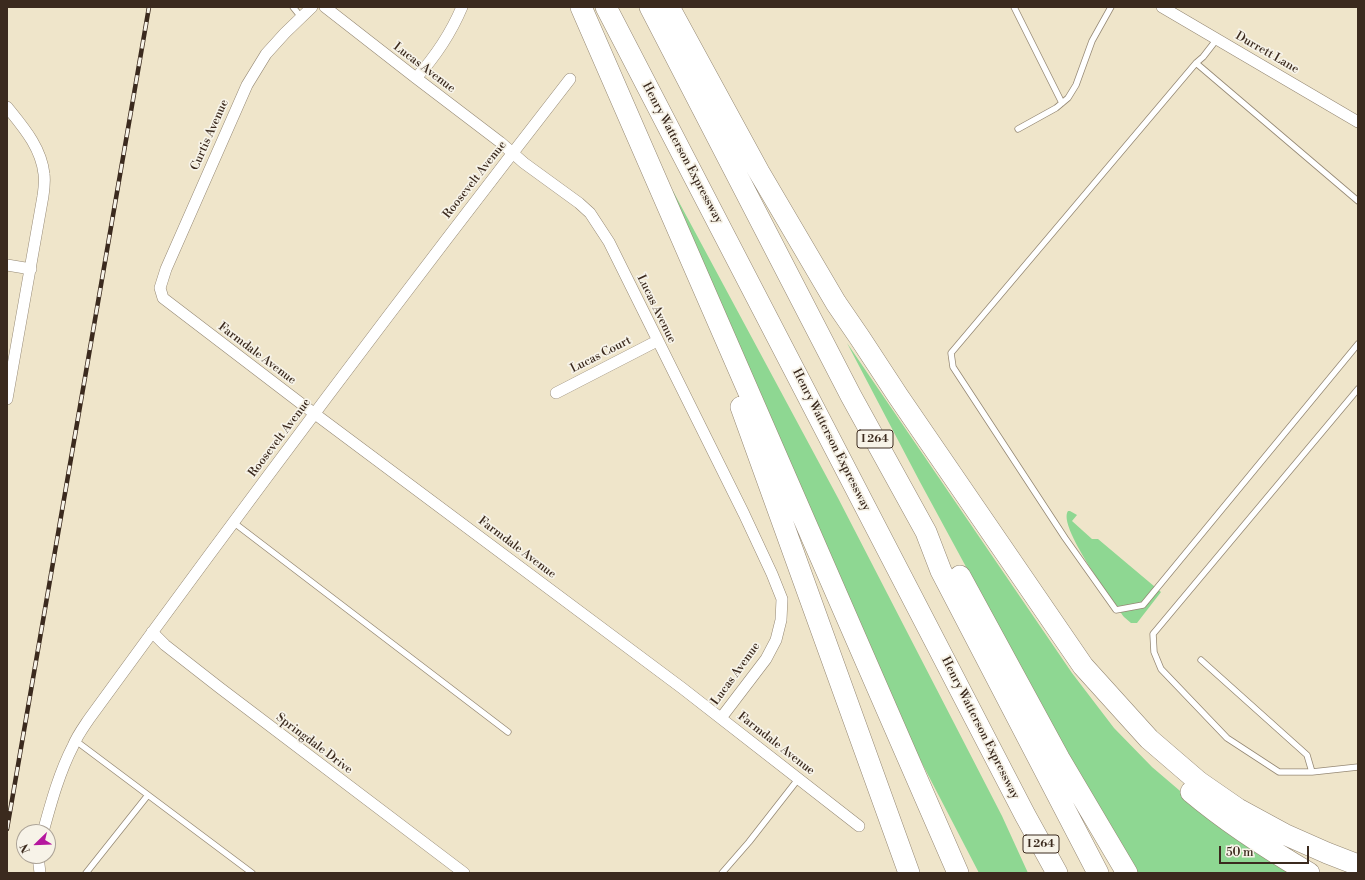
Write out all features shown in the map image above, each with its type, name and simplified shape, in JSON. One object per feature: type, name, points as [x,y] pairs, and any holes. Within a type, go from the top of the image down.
[{"type":"highway","points":[[581,7],[958,873]]},
{"type":"highway","name":"Henry Watterson Expressway","points":[[606,7],[1025,815],[1057,873]]},
{"type":"highway","name":"I 264","points":[[650,7],[851,396],[926,532],[941,570],[1098,873]]},
{"type":"highway","points":[[669,7],[759,172],[836,303],[1083,666],[1144,734],[1199,782],[1238,809],[1284,834],[1358,865]]},
{"type":"highway","points":[[731,351],[734,387],[909,873]]},
{"type":"highway","points":[[926,532],[954,564],[1063,764],[1127,873]]},
{"type":"highway","points":[[1083,666],[1093,691],[1099,700],[1136,743],[1168,773],[1200,800],[1241,830],[1309,873]]},
{"type":"highway","points":[[1025,815],[1040,873]]},
{"type":"highway","points":[[943,838],[964,859],[972,873]]},
{"type":"street","name":"Curtis Avenue","points":[[160,291],[166,269],[247,85],[266,54],[312,7]]},
{"type":"street","name":"Lucas Avenue","points":[[325,7],[500,142],[524,163],[579,203],[590,213],[609,242],[744,514],[782,599],[781,620],[776,640],[766,659],[721,718]]},
{"type":"street","points":[[416,78],[443,43],[462,7]]},
{"type":"street","name":"Durrett Lane","points":[[1162,7],[1358,122]]},
{"type":"street","name":"Roosevelt Avenue","points":[[45,824],[63,768],[89,719],[314,413],[570,79]]},
{"type":"street","points":[[7,107],[34,145],[42,165],[44,176],[43,196],[31,269],[7,399]]},
{"type":"street","points":[[7,265],[31,269]]},
{"type":"street","name":"Farmdale Avenue","points":[[160,291],[163,298],[173,307],[721,718],[859,826]]},
{"type":"street","name":"Lucas Court","points":[[556,393],[657,341]]},
{"type":"street","name":"Springdale Drive","points":[[152,632],[220,688],[464,873]]},
{"type":"lane","points":[[293,7],[301,17]]},
{"type":"lane","points":[[1014,7],[1062,103]]},
{"type":"lane","points":[[1018,129],[1056,108],[1068,98],[1076,85],[1092,42],[1111,7]]},
{"type":"lane","points":[[1217,39],[951,353],[953,367],[1065,538],[1116,610],[1143,605],[1358,344]]},
{"type":"lane","points":[[1196,63],[1358,201]]},
{"type":"lane","points":[[1358,389],[1153,634],[1154,652],[1161,669],[1227,738],[1279,772],[1312,772],[1358,767]]},
{"type":"lane","points":[[233,522],[508,732]]},
{"type":"lane","points":[[1201,660],[1307,755],[1312,772]]},
{"type":"lane","points":[[76,741],[252,873]]},
{"type":"lane","points":[[722,873],[749,842],[799,778]]},
{"type":"lane","points":[[86,873],[148,795]]},
{"type":"green space","points":[[673,191],[838,498],[1002,816],[1028,873],[979,873],[912,744],[671,192]]},
{"type":"green space","points":[[847,343],[1072,673],[1114,728],[1152,767],[1193,802],[1296,873],[1135,873],[1080,777],[920,482]]},
{"type":"green space","points":[[1068,511],[1077,515],[1072,521],[1092,539],[1098,539],[1161,592],[1137,623],[1131,623],[1124,617],[1088,564],[1071,532],[1067,519]]},
{"type":"railway","points":[[7,829],[149,7]]}]
